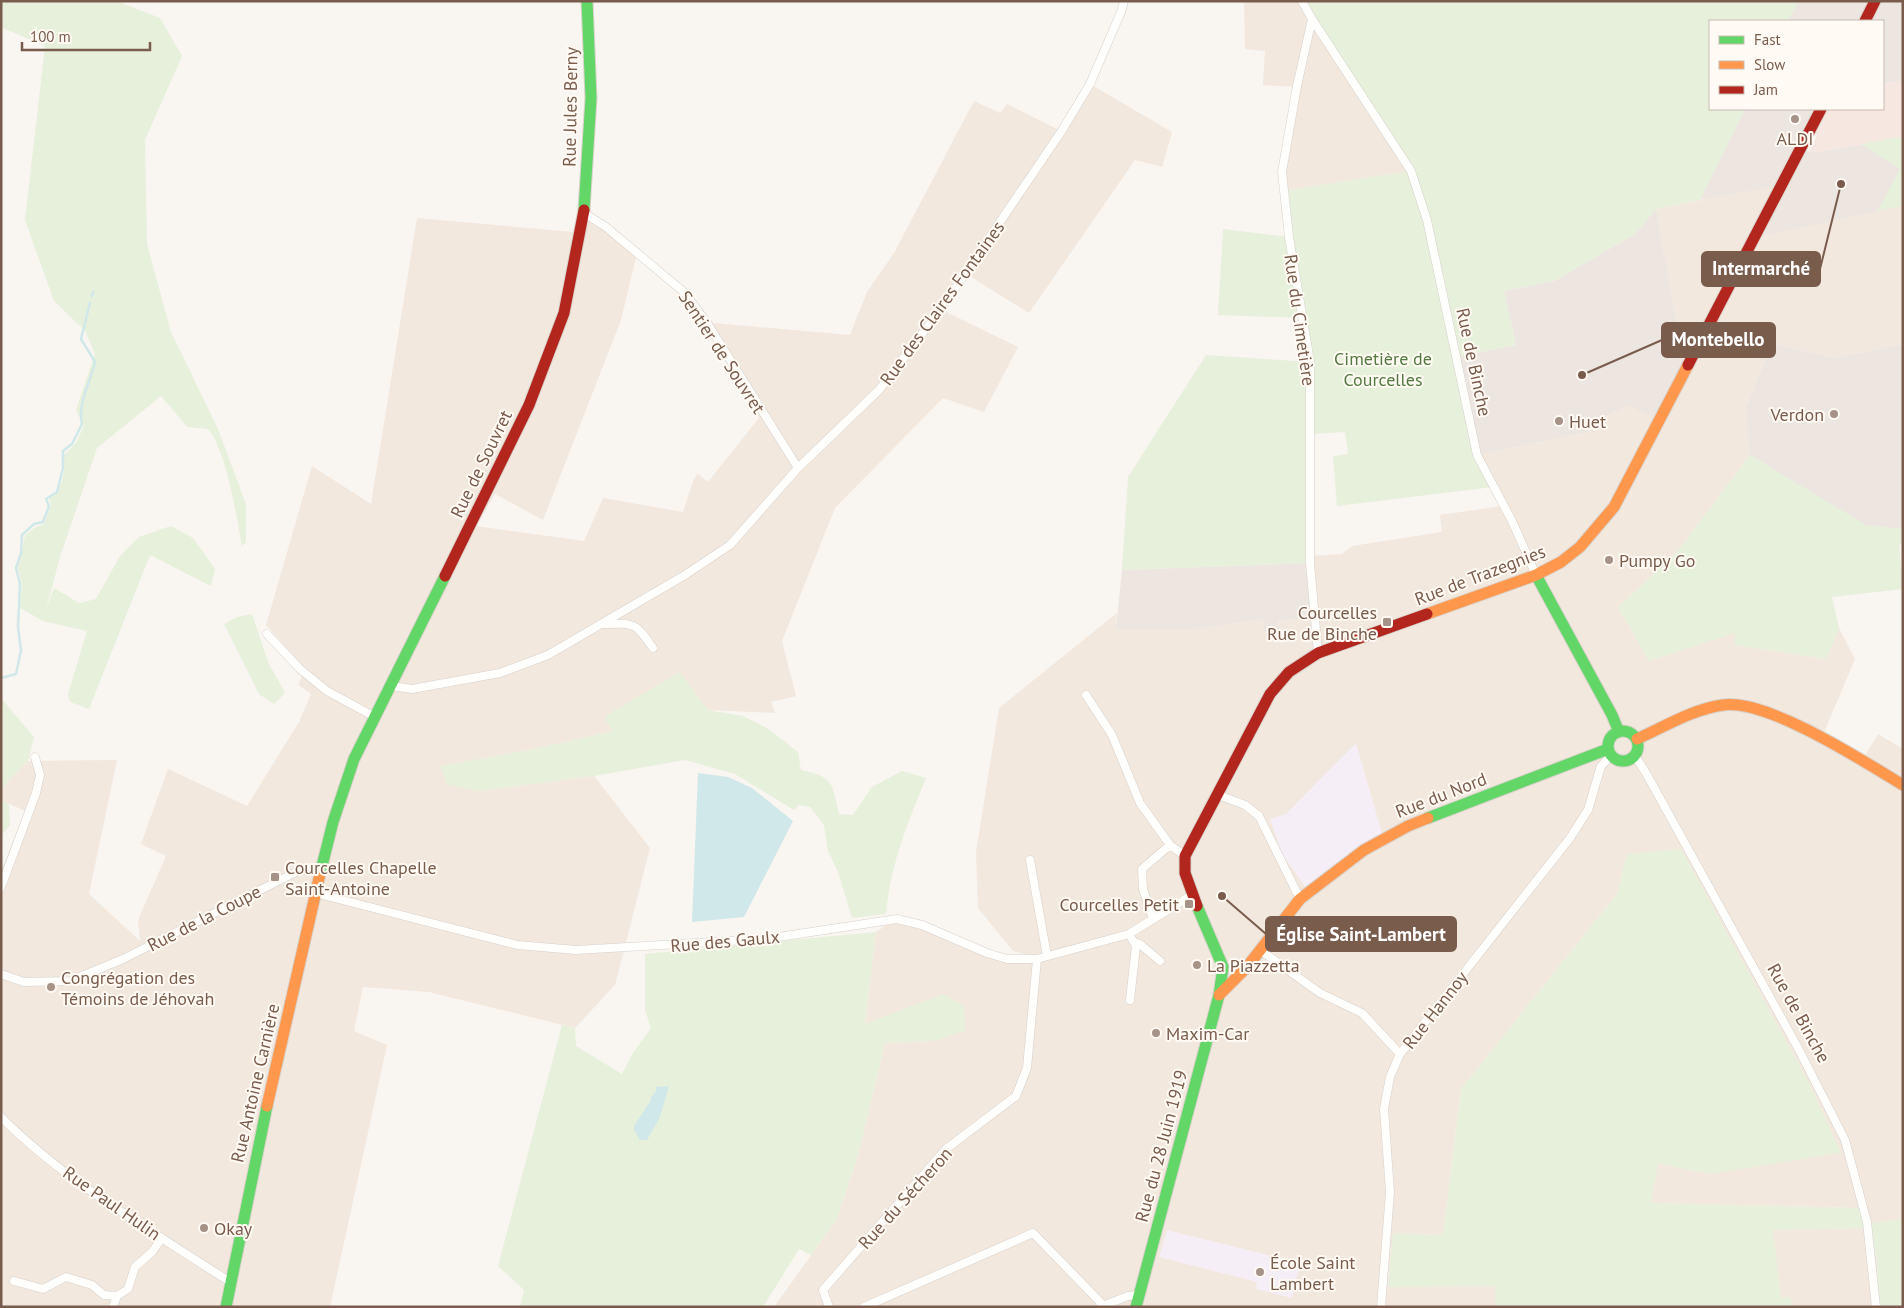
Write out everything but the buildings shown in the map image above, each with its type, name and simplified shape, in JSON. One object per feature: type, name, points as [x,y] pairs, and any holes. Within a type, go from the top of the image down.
[{"type":"main road","name":"Rue Jules Berny","points":[[584,213],[591,98],[587,1]]},
{"type":"main road","points":[[1866,20],[1875,1]]},
{"type":"main road","name":"Rue de Trazegnies","points":[[1185,856],[1270,694],[1289,672],[1318,653],[1536,575],[1550,569],[1584,546],[1614,507],[1820,110]]},
{"type":"main road","name":"Rue de Souvret","points":[[315,893],[333,822],[354,759],[529,405],[564,313],[584,213]]},
{"type":"main road","name":"Rue de Binche","points":[[1536,575],[1619,732]]},
{"type":"main road","points":[[1637,739],[1697,712],[1722,705],[1746,705],[1822,737],[1903,785]]},
{"type":"main road","points":[[1619,732],[1629,733],[1637,739],[1635,756],[1628,761],[1618,761],[1610,753],[1609,740],[1619,732]]},
{"type":"main road","name":"Rue du Nord","points":[[1219,995],[1247,967],[1300,899],[1364,850],[1386,836],[1610,753]]},
{"type":"main road","name":"Rue du 28 Juin 1919","points":[[1136,1307],[1219,995],[1223,967],[1192,896],[1185,873],[1185,856]]},
{"type":"main road","name":"Rue Antoine Carnière","points":[[226,1307],[315,893]]},
{"type":"street","name":"Rue des Claires Fontaines","points":[[391,686],[412,688],[500,674],[548,655],[685,575],[730,545],[798,468],[879,390],[941,309],[1061,132],[1090,84],[1124,1]]},
{"type":"street","name":"Rue de Binche","points":[[1302,1],[1312,20],[1397,150],[1418,187],[1427,220],[1477,455],[1512,521],[1536,575]]},
{"type":"street","name":"Rue du Cimetière","points":[[1312,20],[1297,86],[1282,172],[1289,237],[1310,362],[1310,563],[1318,653]]},
{"type":"street","name":"Sentier de Souvret","points":[[584,213],[606,227],[685,293],[709,326],[798,468]]},
{"type":"street","name":"Rue des Claires Fontaines","points":[[602,624],[631,623],[641,630],[653,648]]},
{"type":"street","points":[[267,634],[300,668],[327,691],[375,717]]},
{"type":"street","points":[[1086,696],[1112,735],[1140,803],[1170,845],[1185,856]]},
{"type":"street","name":"Rue Hannoy","points":[[1381,1307],[1390,1192],[1384,1109],[1390,1077],[1400,1054],[1570,838],[1588,810],[1601,766],[1610,753]]},
{"type":"street","name":"Rue de Binche","points":[[1635,756],[1798,1048],[1845,1140],[1867,1222],[1876,1307]]},
{"type":"street","points":[[1,887],[36,793],[40,775],[35,757]]},
{"type":"street","points":[[1216,794],[1245,805],[1259,816],[1300,899]]},
{"type":"street","points":[[1153,919],[1143,889],[1142,870],[1170,845]]},
{"type":"street","points":[[1030,860],[1047,956]]},
{"type":"street","name":"Rue de la Coupe","points":[[1,974],[24,982],[70,981],[123,958],[302,869],[321,871]]},
{"type":"street","name":"Rue des Gaulx","points":[[315,893],[517,945],[576,950],[765,940],[897,919],[922,925],[987,953],[1007,958],[1037,959],[1103,943],[1129,934],[1192,896]]},
{"type":"street","points":[[1129,934],[1136,946],[1130,1000]]},
{"type":"street","points":[[1134,942],[1140,944],[1160,961]]},
{"type":"street","points":[[1260,950],[1320,993],[1362,1013],[1400,1054]]},
{"type":"street","name":"Rue du Sécheron","points":[[830,1307],[823,1290],[946,1149],[1016,1096],[1027,1068],[1037,959]]},
{"type":"street","name":"Rue Paul Hulin","points":[[1,1117],[30,1146],[162,1238],[230,1282]]},
{"type":"street","points":[[864,1307],[1033,1233],[1102,1306],[1128,1296],[1140,1295]]},
{"type":"street","points":[[14,1281],[43,1289],[66,1276],[92,1285],[104,1295],[117,1296],[128,1289],[135,1267],[152,1252],[162,1238]]},
{"type":"street","points":[[113,1307],[117,1296]]},
{"type":"shaded area","points":[[1221,1],[1302,1],[1411,171],[1283,191],[1282,172],[1297,87],[1263,85],[1265,51],[1245,49],[1244,2]]},
{"type":"shaded area","points":[[1798,1],[1903,1],[1903,81],[1884,83],[1884,20],[1788,20]]},
{"type":"shaded area","points":[[1903,81],[1903,139],[1899,137],[1820,152],[1809,151],[1817,136],[1813,132],[1826,110],[1884,110],[1884,83]]},
{"type":"shaded area","points":[[1090,84],[1172,132],[1162,167],[1135,160],[1029,313],[966,274],[942,310],[1018,347],[984,412],[943,398],[835,508],[782,641],[796,696],[771,702],[775,713],[708,710],[605,717],[613,731],[529,750],[441,766],[480,791],[594,776],[650,848],[615,985],[575,1028],[429,992],[363,987],[354,1031],[387,1045],[330,1307],[1,1307],[1,872],[25,811],[1,800],[1,789],[28,761],[117,760],[89,894],[140,941],[138,920],[166,856],[141,844],[168,769],[247,806],[299,722],[311,694],[298,685],[305,669],[266,625],[312,466],[371,504],[417,218],[585,233],[589,212],[638,249],[621,320],[543,520],[495,494],[476,526],[584,541],[603,498],[683,512],[694,479],[698,474],[708,482],[759,418],[703,322],[850,335],[867,292],[894,253],[974,101],[1000,113],[1007,104],[1061,131]]},
{"type":"shaded area","points":[[1745,110],[1820,110],[1801,148],[1807,151],[1820,152],[1899,137],[1903,139],[1903,206],[1764,235],[1757,232],[1781,185],[1700,200]]},
{"type":"shaded area","points":[[1781,184],[1877,211],[1903,206],[1903,344],[1835,358],[1753,339],[1713,318],[1747,351],[1765,361],[1745,409],[1750,455],[1677,552],[1618,607],[1649,661],[1735,632],[1735,645],[1826,659],[1839,628],[1855,659],[1822,737],[1863,759],[1878,734],[1903,749],[1903,1219],[1870,1224],[1877,1263],[1879,1307],[1791,1307],[1790,1297],[1781,1298],[1772,1230],[1865,1228],[1861,1208],[1651,1203],[1658,1163],[1710,1174],[1627,854],[1617,894],[1461,1089],[1443,1235],[1393,1233],[1388,1287],[1496,1286],[1495,1307],[774,1307],[837,1219],[858,1156],[885,1043],[934,1041],[893,1014],[865,1024],[876,932],[898,917],[1008,957],[1032,956],[1013,951],[978,908],[976,852],[999,708],[1117,613],[1116,629],[1196,629],[1263,619],[1265,632],[1277,621],[1314,617],[1310,556],[1342,554],[1352,546],[1442,532],[1440,515],[1502,506],[1477,455],[1607,428],[1605,417],[1685,370],[1656,209]]},
{"type":"shaded area","points":[[1656,209],[1685,370],[1659,420],[1628,405],[1605,417],[1607,428],[1477,455],[1455,357],[1516,345],[1504,291],[1554,281],[1635,234]]},
{"type":"shaded area","points":[[1712,317],[1753,339],[1835,358],[1903,344],[1903,529],[1866,526],[1750,455],[1745,409],[1765,361],[1706,329]]},
{"type":"shaded area","points":[[1310,563],[1314,617],[1277,621],[1280,630],[1264,632],[1263,619],[1196,629],[1116,629],[1122,570]]},
{"type":"shaded area","points":[[1356,743],[1382,833],[1306,888],[1282,854],[1270,819],[1286,814]]},
{"type":"shaded area","name":"École Saint Lambert","points":[[1167,1230],[1300,1263],[1292,1298],[1256,1289],[1257,1282],[1159,1257]]},
{"type":"green space","points":[[1,1],[116,1],[160,18],[182,56],[145,140],[147,244],[171,332],[218,429],[246,504],[246,542],[242,546],[230,484],[214,439],[208,429],[187,427],[161,396],[97,448],[60,557],[46,610],[54,588],[79,603],[96,599],[120,556],[139,537],[171,526],[193,538],[215,569],[211,586],[150,555],[89,709],[70,702],[68,694],[87,631],[43,621],[20,608],[22,584],[18,568],[25,536],[34,528],[44,524],[51,505],[49,499],[58,491],[62,480],[63,456],[76,443],[84,426],[76,410],[95,354],[85,331],[54,301],[25,220],[45,46],[1,27]]},
{"type":"green space","name":"Cimetière de Courcelles","points":[[1302,1],[1798,1],[1788,20],[1709,20],[1709,110],[1745,110],[1700,200],[1656,209],[1635,234],[1554,281],[1504,291],[1516,345],[1455,357],[1477,455],[1493,487],[1337,506],[1333,456],[1348,454],[1345,432],[1311,434],[1310,563],[1122,570],[1128,477],[1206,355],[1309,362],[1303,318],[1218,315],[1223,229],[1289,237],[1283,191],[1410,171]]},
{"type":"green space","points":[[1899,137],[1903,139],[1903,206],[1877,211],[1900,169],[1860,144]]},
{"type":"green space","points":[[1750,455],[1866,525],[1903,529],[1903,545],[1899,544],[1903,589],[1832,597],[1839,628],[1826,659],[1735,645],[1735,633],[1649,661],[1618,607],[1677,552]]},
{"type":"green space","points":[[252,614],[268,662],[285,693],[274,704],[259,694],[224,624],[237,617]]},
{"type":"green space","points":[[680,672],[708,710],[743,716],[767,728],[798,752],[801,770],[820,775],[830,783],[839,814],[853,815],[872,787],[902,771],[926,778],[906,828],[896,861],[891,879],[886,914],[852,918],[838,872],[828,851],[824,825],[810,807],[799,805],[794,810],[735,774],[685,760],[594,776],[480,791],[447,785],[440,766],[529,750],[613,731],[604,717]]},
{"type":"green space","points":[[1,698],[34,737],[28,761],[1,789]]},
{"type":"green space","points":[[1,800],[9,804],[10,825],[1,836]]},
{"type":"green space","points":[[1681,849],[1810,1085],[1841,1153],[1710,1174],[1658,1163],[1651,1203],[1861,1208],[1865,1228],[1773,1230],[1781,1298],[1791,1297],[1791,1307],[1495,1307],[1495,1286],[1388,1287],[1393,1233],[1443,1235],[1461,1089],[1617,894],[1627,854]]},
{"type":"green space","points":[[876,932],[865,1024],[943,994],[964,1006],[965,1031],[934,1041],[885,1043],[858,1156],[837,1219],[811,1255],[799,1249],[763,1307],[520,1307],[524,1290],[498,1266],[562,1025],[575,1028],[576,1046],[622,1074],[633,1053],[651,1028],[645,1010],[645,954]]},
{"type":"green space","points":[[1903,1219],[1903,1307],[1879,1307],[1877,1263],[1870,1223]]},
{"type":"water","points":[[698,773],[728,777],[752,788],[793,821],[744,917],[692,922]]},
{"type":"water","points":[[669,1086],[660,1117],[647,1140],[640,1140],[634,1130],[634,1126],[651,1100],[656,1087]]},
{"type":"waterway","points":[[92,296],[93,292]]},
{"type":"waterway","points":[[1,678],[16,674],[21,650],[18,627],[20,584],[16,568],[21,553],[22,535],[34,524],[43,522],[49,506],[46,499],[57,492],[63,468],[63,451],[72,444],[82,424],[81,409],[95,362],[81,339],[90,303]]},
{"type":"traffic: fast","points":[[584,210],[591,98],[587,1]]},
{"type":"traffic: fast","points":[[1536,575],[1612,715],[1619,732]]},
{"type":"traffic: fast","points":[[320,874],[333,822],[354,759],[445,576]]},
{"type":"traffic: fast","points":[[1623,731],[1629,732],[1637,740],[1638,746],[1637,752],[1629,760],[1623,761],[1617,760],[1609,752],[1608,746],[1609,740],[1617,732],[1623,731]]},
{"type":"traffic: fast","points":[[1428,818],[1608,749]]},
{"type":"traffic: fast","points":[[1136,1307],[1219,995],[1223,967],[1197,906]]},
{"type":"traffic: fast","points":[[226,1307],[267,1106]]},
{"type":"traffic: slow","points":[[1427,614],[1536,575],[1561,562],[1580,547],[1614,507],[1688,365]]},
{"type":"traffic: slow","points":[[1637,739],[1701,710],[1723,705],[1742,706],[1789,721],[1903,785]]},
{"type":"traffic: slow","points":[[1219,995],[1247,967],[1300,899],[1364,850],[1408,826],[1428,818]]},
{"type":"traffic: slow","points":[[267,1106],[320,874]]},
{"type":"traffic: jam","points":[[1866,20],[1875,1]]},
{"type":"traffic: jam","points":[[1688,365],[1820,110]]},
{"type":"traffic: jam","points":[[445,576],[529,405],[564,313],[584,210]]},
{"type":"traffic: jam","points":[[1197,906],[1185,873],[1185,856],[1270,694],[1289,672],[1318,653],[1427,614]]},
{"type":"place","name":"ALDI","points":[[1795,119]]},
{"type":"place","name":"Intermarché","points":[[1841,184]]},
{"type":"place","name":"Montebello","points":[[1582,375]]},
{"type":"place","name":"Verdon","points":[[1834,414]]},
{"type":"place","name":"Huet","points":[[1559,421]]},
{"type":"place","name":"Pumpy Go","points":[[1609,560]]},
{"type":"place","name":"Courcelles Rue de Binche","points":[[1387,622]]},
{"type":"place","name":"Courcelles Chapelle Saint-Antoine","points":[[275,877]]},
{"type":"place","name":"Église Saint-Lambert","points":[[1222,896]]},
{"type":"place","name":"Courcelles Petit","points":[[1189,904]]},
{"type":"place","name":"La Piazzetta","points":[[1197,965]]},
{"type":"place","name":"Congrégation des Témoins de Jéhovah","points":[[51,987]]},
{"type":"place","name":"Maxim-Car","points":[[1156,1033]]},
{"type":"place","name":"Okay","points":[[204,1228]]},
{"type":"place","name":"École Saint Lambert","points":[[1260,1272]]}]
